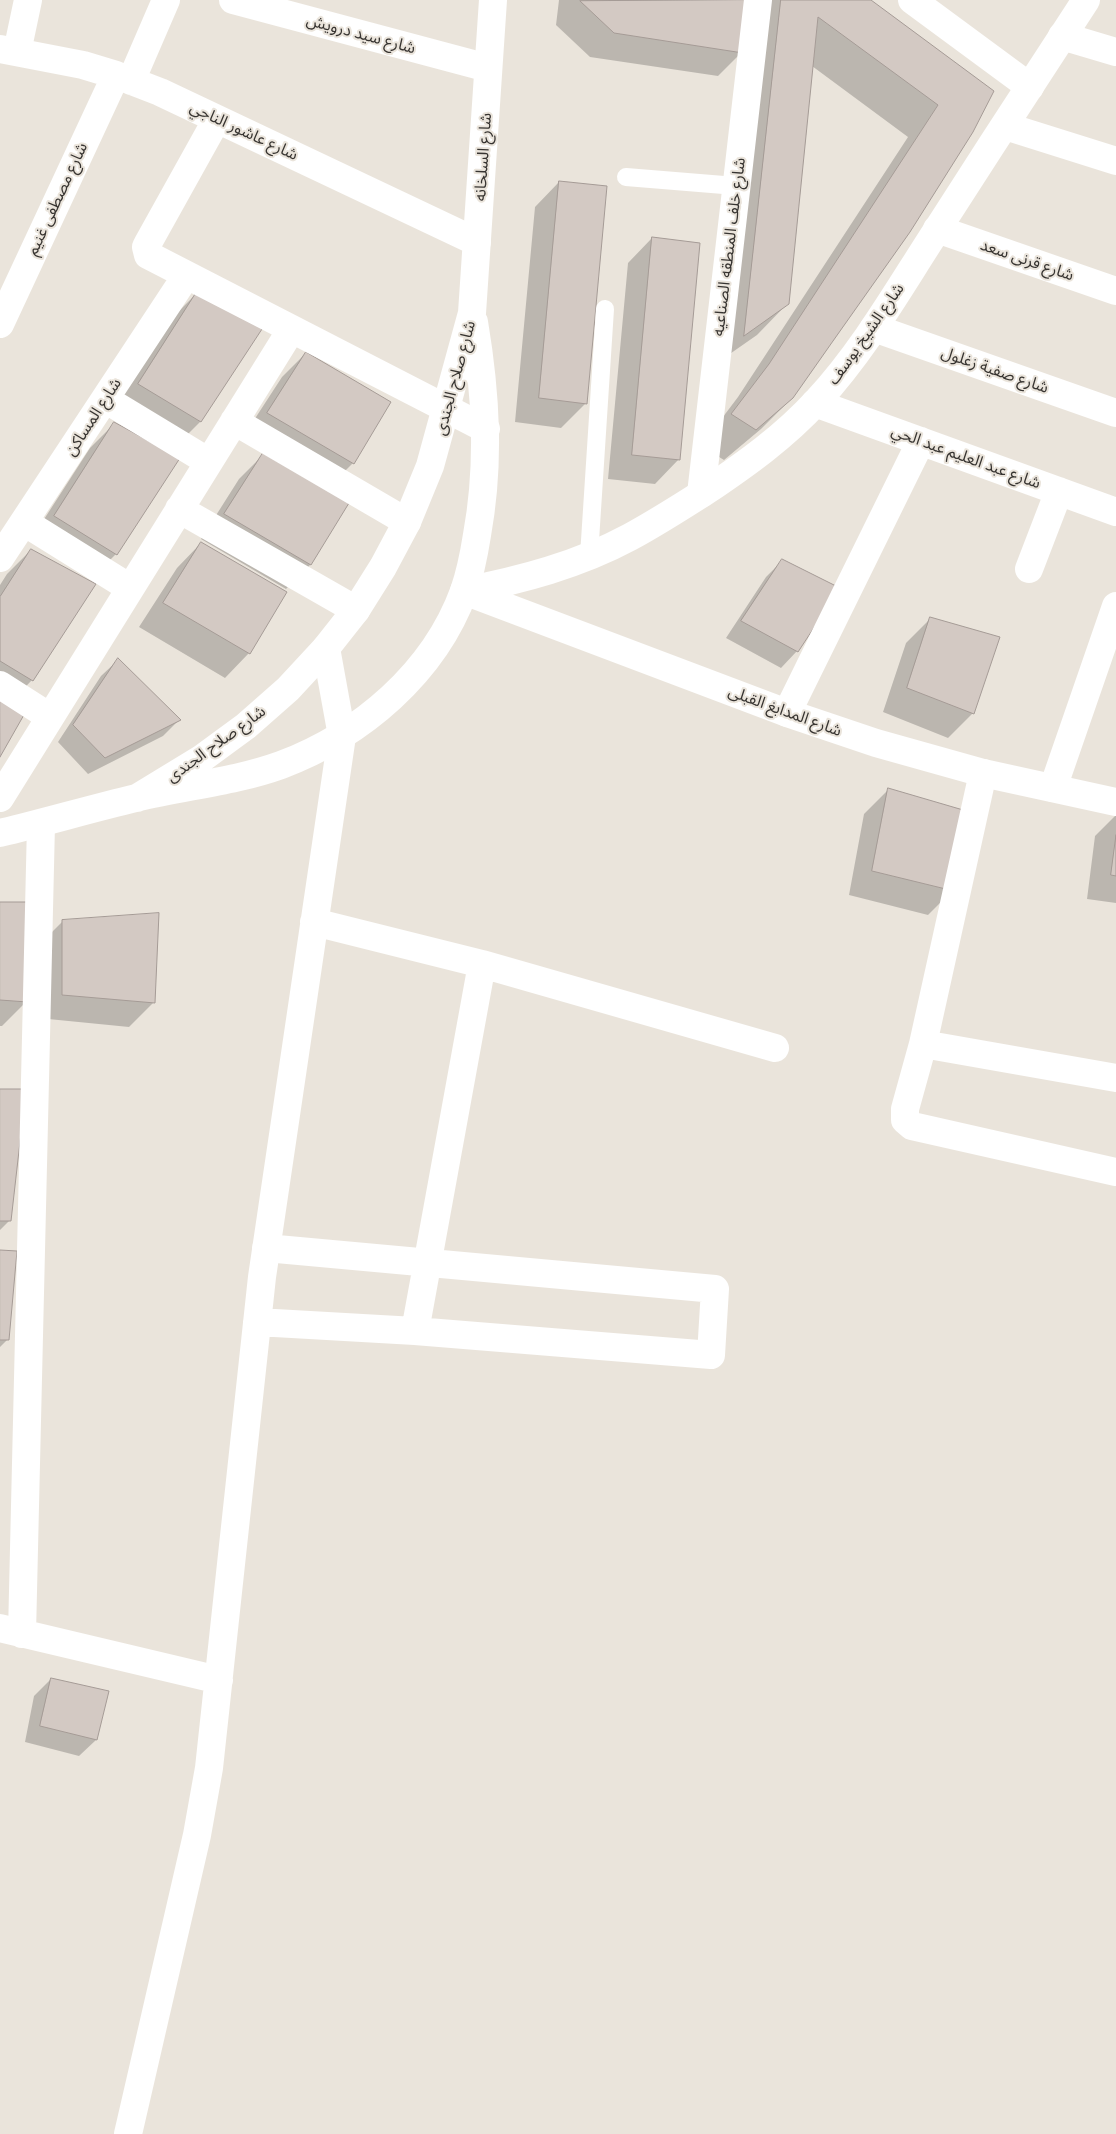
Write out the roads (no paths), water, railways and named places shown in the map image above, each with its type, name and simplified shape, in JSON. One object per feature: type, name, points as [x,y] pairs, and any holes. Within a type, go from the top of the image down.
[{"type":"street","points":[[9,50],[28,0]]},
{"type":"street","name":"شارع مصطفى غنيم","points":[[0,324],[124,78],[166,0]]},
{"type":"street","name":"شارع سيد درويش","points":[[233,0],[488,68]]},
{"type":"street","name":"شارع السلخانه","points":[[472,313],[493,0]]},
{"type":"street","name":"شارع خلف المنطقه الصناعيه","points":[[700,494],[758,0]]},
{"type":"street","points":[[912,0],[1030,87]]},
{"type":"street","name":"شارع الشيخ يوسف","points":[[464,591],[507,583],[540,574],[589,556],[658,522],[748,463],[784,433],[839,376],[874,328],[1086,0]]},
{"type":"street","points":[[1062,36],[1116,52]]},
{"type":"street","name":"شارع عاشور الناجي","points":[[9,50],[83,65],[124,78],[217,119],[477,242]]},
{"type":"street","points":[[217,119],[146,247],[148,255],[486,429]]},
{"type":"street","points":[[1005,126],[1116,161]]},
{"type":"street","name":"شارع قرنى سعد","points":[[937,229],[1116,291]]},
{"type":"street","name":"شارع المساكن","points":[[0,558],[186,276]]},
{"type":"street","name":"شارع صلاح الجندى","points":[[137,798],[200,759],[246,726],[288,689],[326,648],[356,610],[383,567],[407,522],[430,466],[472,313]]},
{"type":"street","name":"شارع صلاح الجندى","points":[[0,833],[137,798],[215,783],[281,765],[342,736],[386,703],[423,663],[450,624],[464,591],[474,552],[481,511],[486,429],[482,371],[472,313]]},
{"type":"street","name":"شارع صفية زغلول","points":[[874,328],[1116,413]]},
{"type":"street","points":[[0,798],[291,330]]},
{"type":"street","points":[[105,399],[209,462]]},
{"type":"street","name":"شارع عبد العليم عبد الحي","points":[[815,403],[1116,512]]},
{"type":"street","points":[[234,421],[407,522]]},
{"type":"street","points":[[787,714],[921,441]]},
{"type":"street","points":[[1029,569],[1059,491]]},
{"type":"street","points":[[179,510],[356,610]]},
{"type":"street","points":[[24,522],[130,588]]},
{"type":"street","name":"شارع المدابغ القبلى","points":[[464,591],[787,714],[876,743],[983,773],[1116,802]]},
{"type":"street","points":[[1053,788],[1116,606]]},
{"type":"street","points":[[128,2134],[197,1835],[209,1768],[266,1248],[342,736],[326,648]]},
{"type":"street","points":[[0,685],[50,717]]},
{"type":"street","points":[[983,773],[923,1044],[905,1109],[905,1120],[912,1126],[1116,1172]]},
{"type":"street","points":[[41,824],[11,1631],[219,1680]]},
{"type":"street","points":[[314,922],[482,964],[775,1048]]},
{"type":"street","points":[[415,1330],[482,964]]},
{"type":"street","points":[[923,1044],[1116,1078]]},
{"type":"street","points":[[257,1322],[415,1330],[711,1355],[715,1289],[266,1248]]},
{"type":"lane","points":[[626,177],[736,186]]},
{"type":"lane","points":[[589,556],[605,309]]}]
